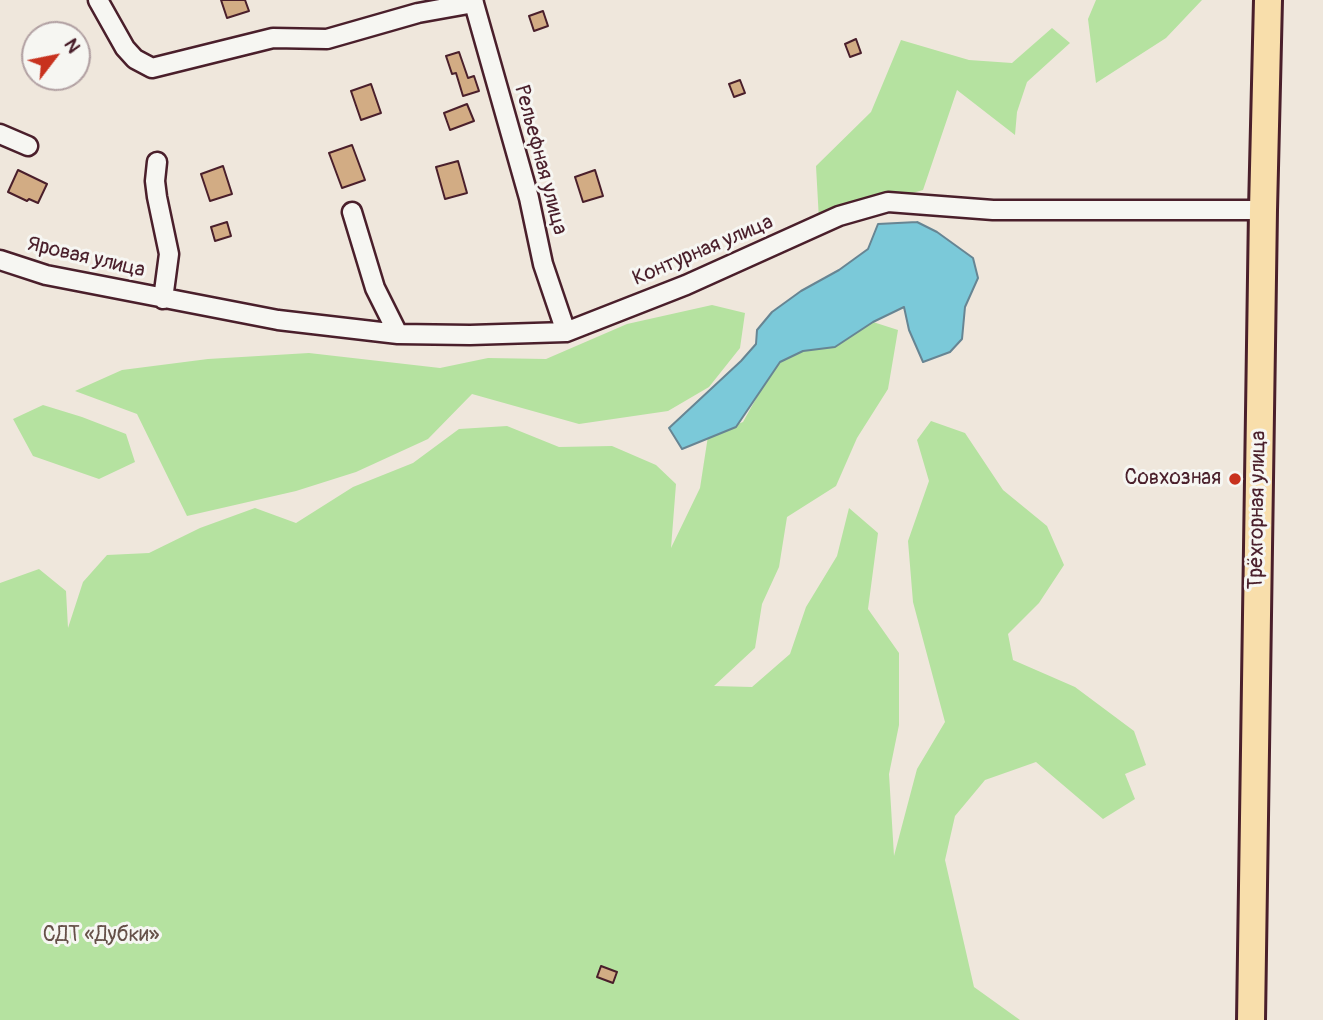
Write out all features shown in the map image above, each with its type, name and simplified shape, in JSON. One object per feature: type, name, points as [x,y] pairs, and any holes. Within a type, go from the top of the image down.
[{"type":"highway","name":"Трёхгорная улица","points":[[1251,1020],[1268,0]]},
{"type":"street","points":[[99,0],[125,48],[135,59],[152,68],[273,38],[327,39],[418,13],[473,1]]},
{"type":"street","name":"Рельефная улица","points":[[473,1],[529,198],[543,264],[566,332]]},
{"type":"street","points":[[0,134],[28,146]]},
{"type":"street","points":[[157,162],[157,197],[169,254],[163,299]]},
{"type":"street","name":"Контурная улица","points":[[163,299],[278,320],[398,334],[566,332],[686,285],[839,216],[888,202],[993,210],[1263,210]]},
{"type":"street","points":[[352,212],[375,288],[398,334]]},
{"type":"street","name":"Яровая улица","points":[[0,260],[46,275],[163,299]]},
{"type":"green space","points":[[1096,0],[1202,0],[1166,38],[1096,83],[1088,19]]},
{"type":"green space","points":[[1052,28],[1070,43],[1027,82],[1017,112],[1015,135],[957,90],[923,190],[819,220],[816,166],[871,112],[901,40],[969,60],[1012,63]]},
{"type":"green space","points":[[712,305],[745,313],[740,348],[709,387],[668,411],[579,424],[472,394],[428,439],[356,472],[296,491],[187,516],[137,414],[75,391],[122,370],[208,359],[309,353],[440,368],[488,358],[546,359],[627,324]]},
{"type":"green space","name":"СДТ «Дубки»","points":[[873,322],[898,330],[888,389],[857,438],[836,486],[787,517],[779,567],[762,604],[755,648],[714,686],[752,687],[790,654],[806,607],[837,556],[849,508],[878,533],[868,609],[899,653],[899,725],[889,774],[894,856],[917,769],[945,722],[913,602],[908,541],[929,481],[917,440],[931,421],[965,433],[1003,490],[1047,526],[1064,565],[1039,603],[1008,634],[1013,660],[1075,687],[1134,731],[1146,765],[1125,774],[1135,799],[1103,819],[1036,762],[985,780],[955,816],[945,860],[974,987],[1020,1020],[0,1020],[0,583],[39,569],[66,591],[68,628],[83,582],[107,555],[149,553],[200,528],[255,508],[296,523],[353,487],[413,463],[459,429],[507,426],[559,447],[612,446],[656,465],[676,484],[671,548],[700,488],[708,436],[743,422],[781,354],[835,347]]},
{"type":"green space","points":[[43,405],[126,434],[135,462],[99,479],[33,456],[13,419]]},
{"type":"water","points":[[917,222],[937,232],[973,258],[978,278],[965,307],[962,339],[950,352],[923,362],[909,330],[904,307],[873,322],[835,347],[803,351],[780,362],[736,427],[682,449],[669,428],[741,361],[756,344],[757,330],[772,312],[868,249],[878,224]]},
{"type":"building","points":[[221,0],[245,0],[249,11],[227,18]]},
{"type":"building","points":[[543,11],[548,26],[534,31],[529,16]]},
{"type":"building","points":[[856,39],[861,53],[850,57],[845,44]]},
{"type":"building","points":[[459,52],[468,78],[474,76],[479,91],[463,96],[456,73],[452,74],[446,56]]},
{"type":"building","points":[[740,80],[745,93],[734,97],[729,84]]},
{"type":"building","points":[[371,84],[381,113],[361,120],[351,91]]},
{"type":"building","points":[[467,104],[474,121],[450,130],[444,113]]},
{"type":"building","points":[[352,145],[365,180],[342,188],[329,153]]},
{"type":"building","points":[[458,161],[467,193],[445,199],[436,167]]},
{"type":"building","points":[[223,166],[232,194],[210,201],[201,174]]},
{"type":"building","points":[[18,170],[47,184],[38,203],[8,192]]},
{"type":"building","points":[[595,170],[603,196],[583,202],[575,177]]},
{"type":"building","points":[[227,222],[231,236],[215,241],[211,227]]},
{"type":"building","points":[[601,966],[617,972],[613,983],[597,977]]},
{"type":"place","name":"Совхозная","points":[[1235,479]]}]
